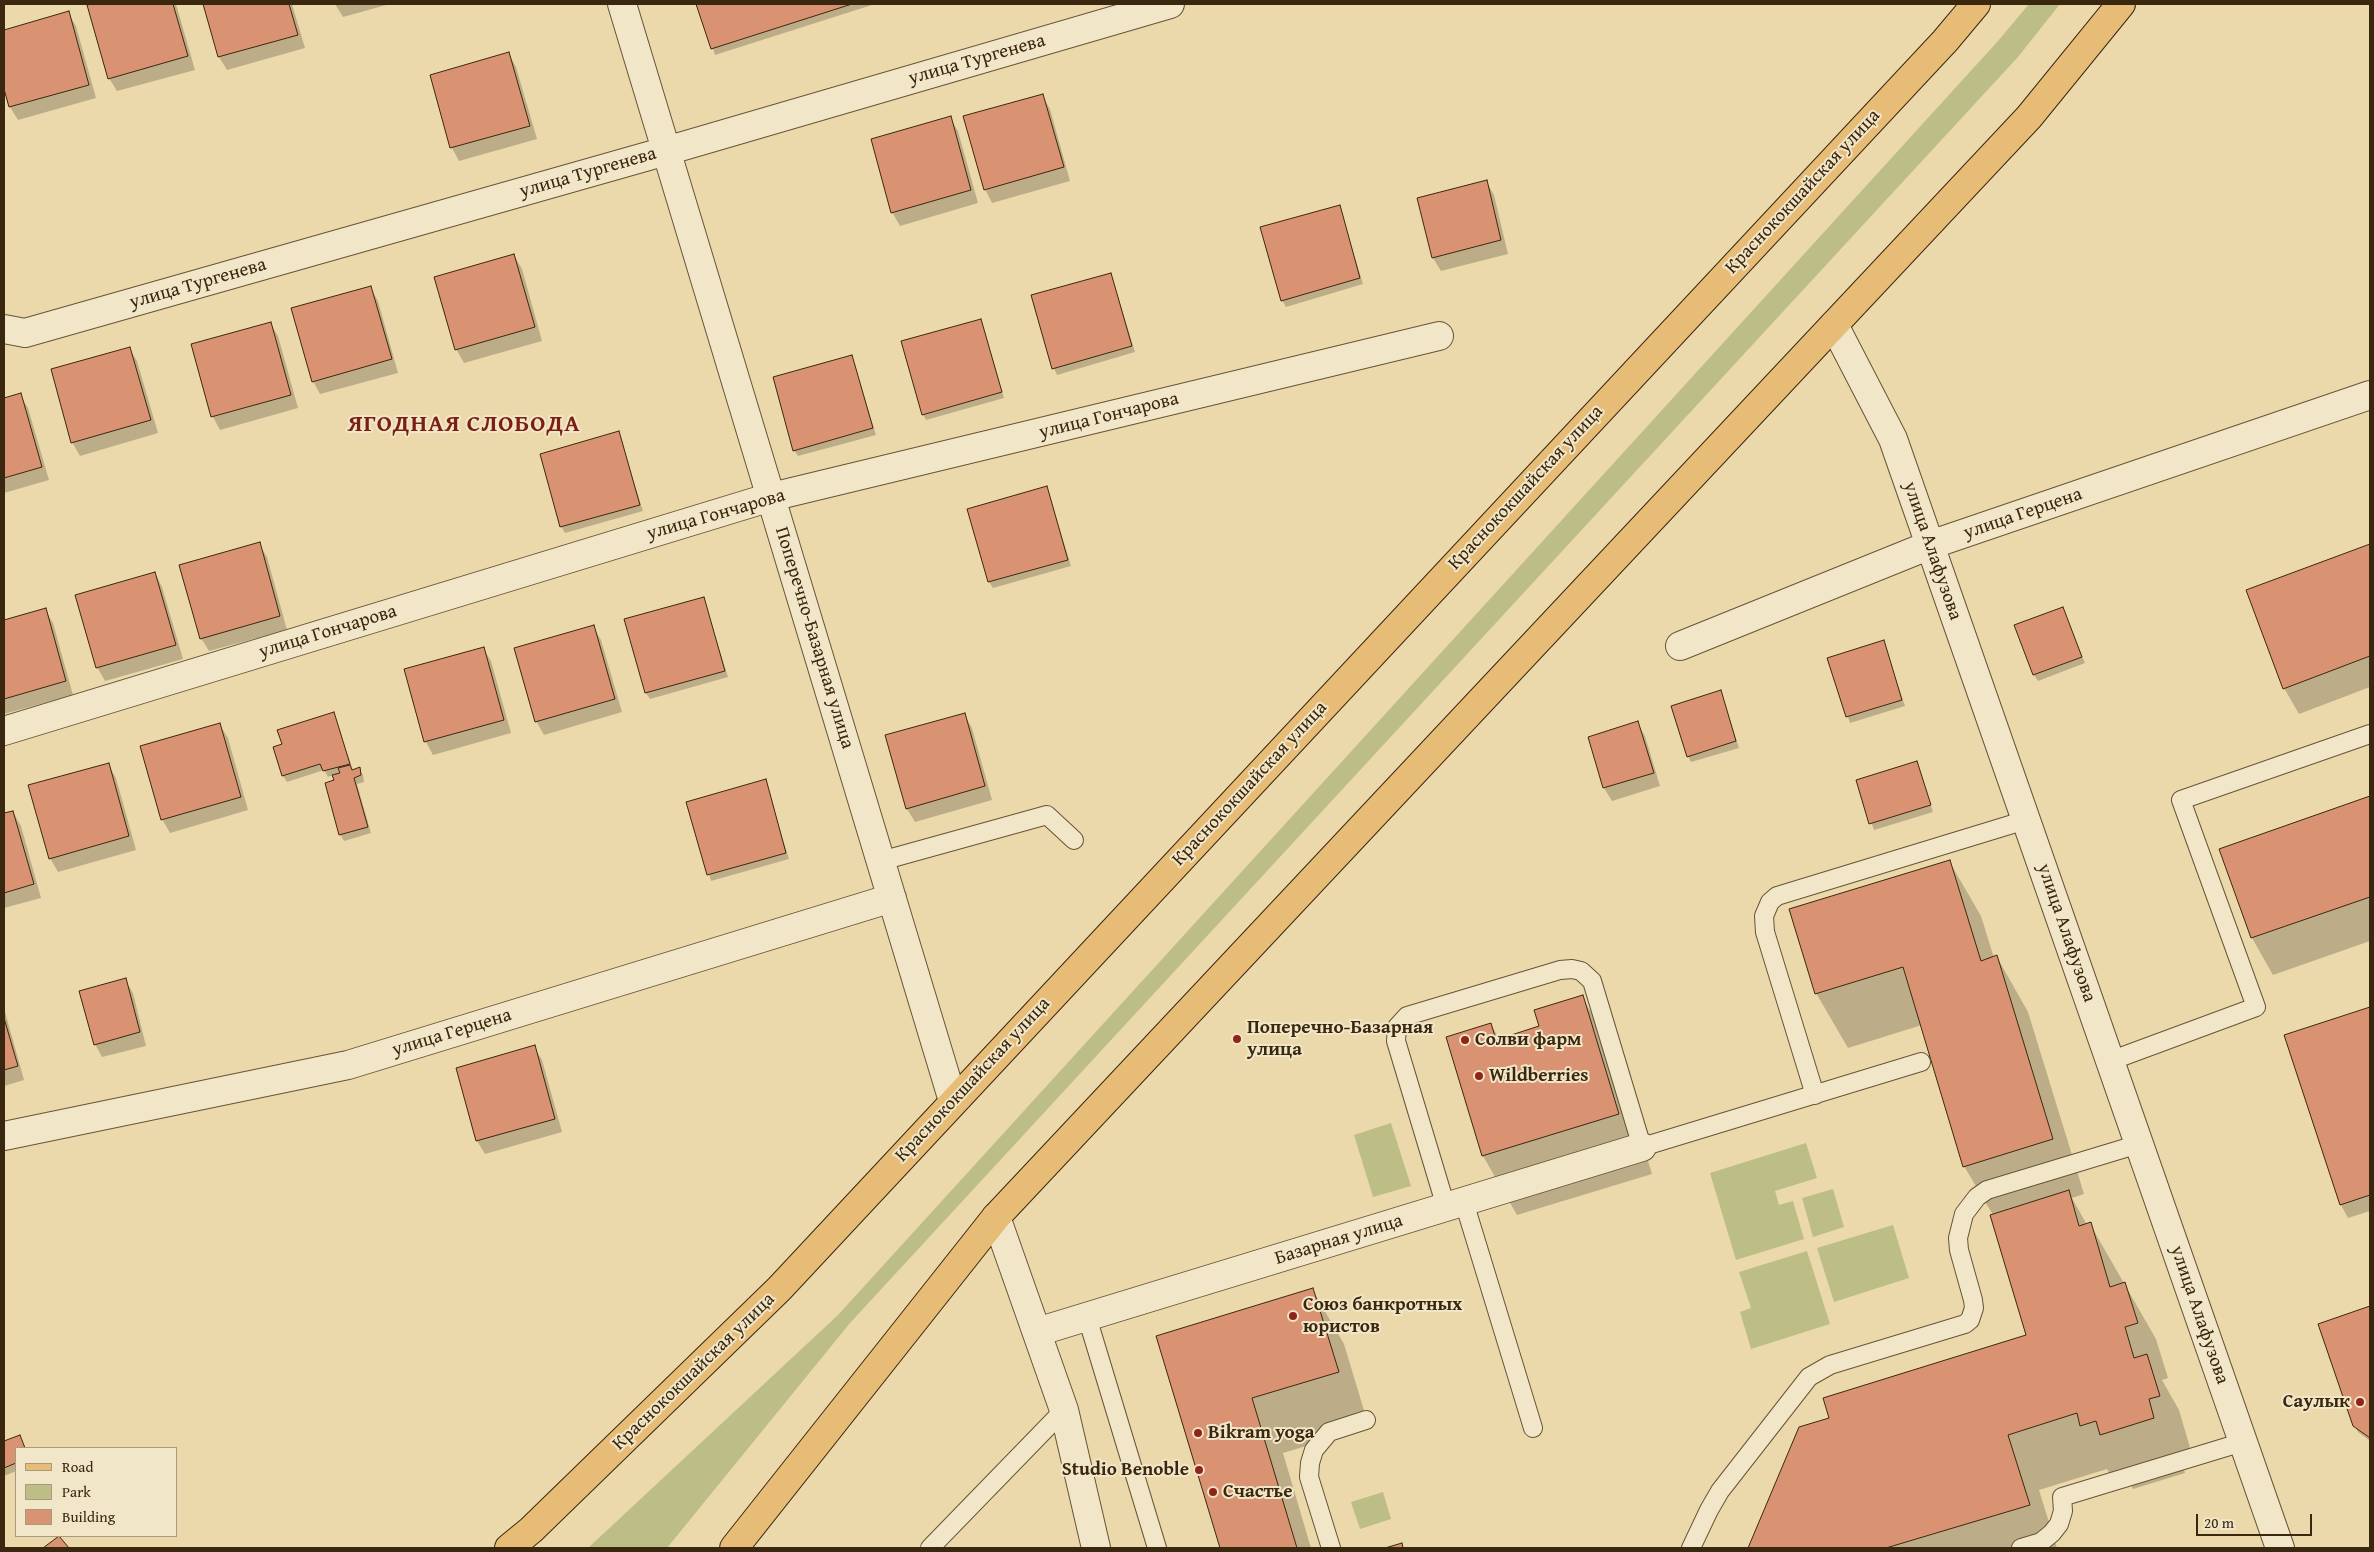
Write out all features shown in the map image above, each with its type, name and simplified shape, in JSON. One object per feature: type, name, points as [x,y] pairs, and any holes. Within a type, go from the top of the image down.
[{"type":"main road","name":"Краснококшайская улица","points":[[509,1548],[531,1530],[778,1290],[1945,40],[1976,4]]},
{"type":"main road","points":[[734,1548],[996,1217],[2029,117],[2121,4]]},
{"type":"street","name":"Поперечно-Базарная улица","points":[[622,4],[954,1101]]},
{"type":"street","name":"улица Тургенева","points":[[4,329],[25,333],[666,151],[1170,4]]},
{"type":"street","name":"улица Алафузова","points":[[1834,325],[1894,439],[2280,1548]]},
{"type":"street","name":"улица Гончарова","points":[[4,731],[771,497],[1439,336]]},
{"type":"street","name":"улица Герцена","points":[[1680,646],[1930,545],[2370,395]]},
{"type":"street","name":"улица Герцена","points":[[4,1136],[348,1065],[892,898]]},
{"type":"street","name":"Базарная улица","points":[[1037,1332],[1642,1147]]},
{"type":"street","points":[[996,1217],[1064,1410],[1096,1548]]},
{"type":"lane","points":[[2110,1062],[2256,1007],[2181,800],[2370,734]]},
{"type":"lane","points":[[881,861],[1047,815],[1074,840]]},
{"type":"lane","points":[[1815,1095],[1765,932],[1764,916],[1770,902],[1778,896],[2026,820]]},
{"type":"lane","points":[[1533,1428],[1396,1042],[1398,1027],[1407,1016],[1560,970],[1572,969],[1581,972],[1592,982],[1642,1147],[1921,1062]]},
{"type":"lane","points":[[1691,1548],[1720,1491],[1809,1377],[1830,1365],[1965,1324],[1970,1320],[1974,1308],[1973,1300],[1959,1250],[1958,1238],[1964,1214],[1977,1197],[1987,1190],[2139,1144]]},
{"type":"lane","points":[[1087,1317],[1157,1548]]},
{"type":"lane","points":[[930,1548],[1064,1410]]},
{"type":"lane","points":[[1331,1548],[1309,1477],[1310,1462],[1317,1445],[1329,1432],[1366,1420]]},
{"type":"lane","points":[[2021,1548],[2041,1542],[2052,1533],[2059,1524],[2062,1511],[2062,1497],[2243,1442]]},
{"type":"green space","points":[[2029,4],[2060,4],[2018,57],[850,1323],[667,1548],[588,1548],[838,1315],[1998,41]]},
{"type":"green space","points":[[1391,1123],[1411,1186],[1373,1197],[1354,1135]]},
{"type":"green space","points":[[1806,1143],[1817,1178],[1775,1191],[1779,1205],[1793,1201],[1804,1239],[1736,1260],[1710,1173]]},
{"type":"green space","points":[[1833,1189],[1844,1227],[1813,1237],[1802,1198]]},
{"type":"green space","points":[[1893,1225],[1909,1278],[1834,1302],[1817,1248]]},
{"type":"green space","points":[[1807,1251],[1830,1324],[1751,1349],[1740,1312],[1751,1308],[1739,1272]]},
{"type":"green space","points":[[1383,1492],[1391,1519],[1360,1529],[1351,1502]]},
{"type":"building","points":[[173,4],[188,56],[108,79],[87,5]]},
{"type":"building","points":[[203,4],[289,4],[298,35],[218,57]]},
{"type":"building","points":[[696,4],[852,4],[711,49]]},
{"type":"building","points":[[69,11],[89,85],[9,107],[4,89],[4,30]]},
{"type":"building","points":[[509,52],[530,126],[450,148],[430,75]]},
{"type":"building","points":[[1043,94],[1064,167],[984,190],[963,116]]},
{"type":"building","points":[[951,116],[971,190],[891,213],[871,139]]},
{"type":"building","points":[[1487,180],[1501,240],[1432,258],[1417,198]]},
{"type":"building","points":[[1340,205],[1360,278],[1281,301],[1260,227]]},
{"type":"building","points":[[514,254],[535,327],[455,350],[434,277]]},
{"type":"building","points":[[1111,273],[1132,346],[1052,369],[1031,295]]},
{"type":"building","points":[[371,286],[392,359],[312,382],[291,308]]},
{"type":"building","points":[[981,319],[1002,392],[922,415],[901,341]]},
{"type":"building","points":[[271,322],[291,395],[211,417],[191,344]]},
{"type":"building","points":[[130,347],[151,420],[71,443],[51,369]]},
{"type":"building","points":[[852,355],[873,428],[793,451],[773,377]]},
{"type":"building","points":[[21,393],[42,467],[4,478],[4,398]]},
{"type":"building","points":[[619,431],[640,505],[560,527],[540,454]]},
{"type":"building","points":[[1047,486],[1068,560],[988,582],[967,509]]},
{"type":"building","points":[[260,542],[280,616],[200,639],[179,565]]},
{"type":"building","points":[[2370,544],[2370,656],[2283,689],[2246,590]]},
{"type":"building","points":[[155,572],[176,645],[96,668],[75,595]]},
{"type":"building","points":[[704,597],[725,671],[645,693],[624,619]]},
{"type":"building","points":[[2063,607],[2082,657],[2033,675],[2014,625]]},
{"type":"building","points":[[46,608],[66,681],[4,699],[4,620]]},
{"type":"building","points":[[594,625],[615,699],[535,722],[514,648]]},
{"type":"building","points":[[1884,640],[1902,700],[1846,717],[1827,658]]},
{"type":"building","points":[[484,647],[504,720],[424,742],[404,669]]},
{"type":"building","points":[[1721,690],[1736,741],[1687,757],[1671,706]]},
{"type":"building","points":[[334,712],[350,764],[323,771],[320,764],[282,776],[273,747],[282,744],[277,730]]},
{"type":"building","points":[[965,713],[985,786],[906,809],[885,735]]},
{"type":"building","points":[[1638,721],[1654,773],[1603,788],[1588,737]]},
{"type":"building","points":[[220,723],[241,797],[161,820],[140,746]]},
{"type":"building","points":[[1917,761],[1931,805],[1869,824],[1856,780]]},
{"type":"building","points":[[109,763],[129,836],[49,859],[28,785]]},
{"type":"building","points":[[350,765],[352,770],[360,767],[361,775],[354,778],[368,827],[339,835],[325,783],[334,780],[332,775],[340,773],[338,768]]},
{"type":"building","points":[[766,779],[786,853],[707,875],[686,802]]},
{"type":"building","points":[[2370,796],[2370,897],[2251,938],[2219,849]]},
{"type":"building","points":[[13,811],[34,884],[4,893],[4,813]]},
{"type":"building","points":[[1950,860],[1981,961],[1997,955],[2053,1139],[1963,1167],[1903,967],[1815,994],[1789,909]]},
{"type":"building","points":[[126,978],[140,1032],[94,1045],[79,991]]},
{"type":"building","points":[[1583,995],[1619,1114],[1482,1156],[1446,1037],[1491,1023],[1496,1040],[1539,1026],[1534,1010]]},
{"type":"building","points":[[2370,1007],[2370,1195],[2340,1205],[2284,1035]]},
{"type":"building","points":[[4,1018],[18,1066],[4,1070]]},
{"type":"building","points":[[535,1045],[555,1119],[476,1141],[456,1068]]},
{"type":"building","points":[[2069,1190],[2079,1226],[2091,1222],[2110,1287],[2125,1282],[2138,1323],[2125,1327],[2134,1358],[2147,1354],[2160,1396],[2149,1399],[2154,1418],[2100,1435],[2096,1421],[2080,1426],[2077,1413],[2008,1435],[2030,1505],[1886,1548],[1748,1548],[1799,1427],[1829,1418],[1823,1398],[2026,1335],[1990,1215]]},
{"type":"building","points":[[1313,1288],[1339,1372],[1252,1398],[1297,1548],[1220,1548],[1156,1336]]},
{"type":"building","points":[[2370,1306],[2370,1438],[2353,1426],[2318,1324]]},
{"type":"building","points":[[20,1435],[25,1447],[15,1447],[15,1463],[4,1468],[4,1441]]},
{"type":"building","points":[[60,1537],[69,1548],[43,1548]]},
{"type":"building","points":[[1402,1543],[1403,1548],[1385,1548]]},
{"type":"place","name":"Поперечно-Базарная улица","points":[[1237,1039]]},
{"type":"place","name":"Солви фарм","points":[[1465,1040]]},
{"type":"place","name":"Wildberries","points":[[1479,1076]]},
{"type":"place","name":"Союз банкротных юристов","points":[[1293,1316]]},
{"type":"place","name":"Саулык","points":[[2360,1402]]},
{"type":"place","name":"Bikram yoga","points":[[1198,1433]]},
{"type":"place","name":"Studio Benoble","points":[[1199,1470]]},
{"type":"place","name":"Счастье","points":[[1213,1492]]},
{"type":"district","name":"ЯГОДНАЯ СЛОБОДА","points":[[464,425]]}]
